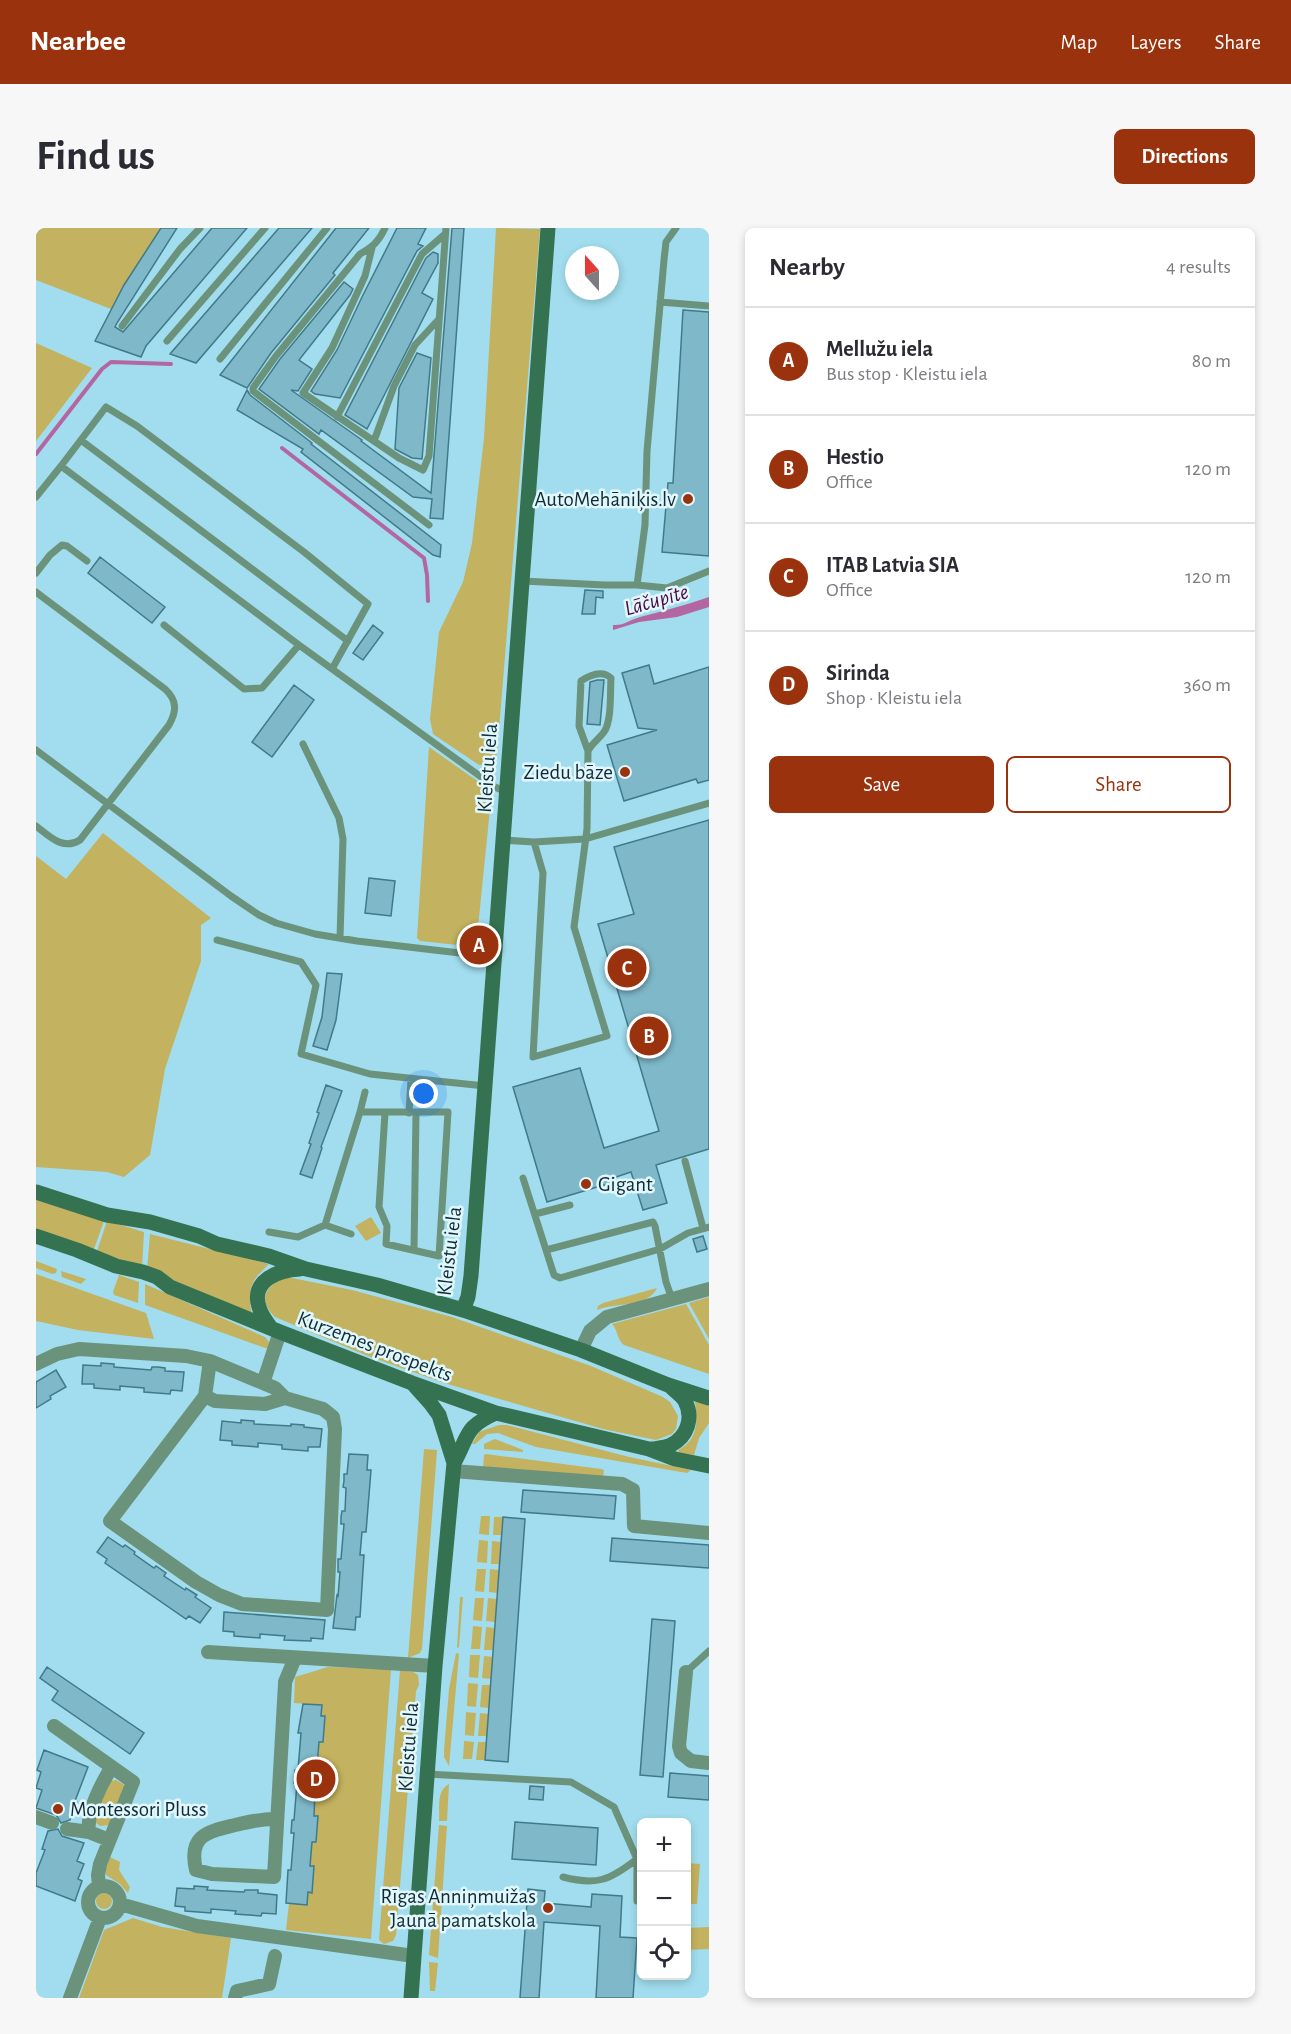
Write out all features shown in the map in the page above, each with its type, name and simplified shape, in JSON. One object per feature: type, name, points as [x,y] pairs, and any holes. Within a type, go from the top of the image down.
[{"type":"main road","name":"Kleistu iela","points":[[463,1310],[468,1297],[471,1276],[548,228]]},
{"type":"main road","points":[[36,1192],[114,1217],[135,1219],[189,1233],[217,1244],[269,1256],[306,1269],[463,1310],[709,1398]]},
{"type":"main road","name":"Kurzemes prospekts","points":[[36,1236],[116,1266],[131,1268],[157,1278],[170,1287],[275,1330],[496,1413],[649,1449],[675,1459],[709,1466]]},
{"type":"main road","points":[[275,1330],[260,1311],[258,1303],[261,1286],[269,1276],[285,1269],[306,1269]]},
{"type":"main road","name":"Kleistu iela","points":[[412,1383],[439,1415],[453,1467]]},
{"type":"main road","points":[[649,1449],[669,1446],[687,1429],[689,1416],[684,1399],[668,1385]]},
{"type":"main road","name":"Kleistu iela","points":[[411,1998],[435,1666],[453,1467],[466,1433],[474,1424],[496,1413]]},
{"type":"street","points":[[580,1350],[590,1331],[607,1317],[709,1289]]},
{"type":"street","points":[[263,1383],[275,1330]]},
{"type":"street","points":[[36,1364],[57,1354],[79,1349],[186,1356],[210,1361],[275,1388],[285,1398],[323,1409],[333,1417],[335,1429],[327,1610],[242,1604],[219,1595],[196,1582],[110,1521],[205,1396],[210,1361]]},
{"type":"street","points":[[205,1396],[215,1401],[265,1404],[285,1398]]},
{"type":"street","points":[[453,1467],[622,1484],[633,1490],[634,1526],[709,1533]]},
{"type":"street","points":[[208,1652],[435,1666]]},
{"type":"street","points":[[277,1819],[261,1819],[205,1833],[195,1848],[196,1870],[212,1874],[274,1877],[285,1682],[295,1658]]},
{"type":"street","points":[[686,1672],[681,1753],[691,1761],[709,1763]]},
{"type":"street","points":[[54,1726],[133,1782],[98,1870],[99,1886]]},
{"type":"street","points":[[89,1832],[90,1816],[102,1784],[112,1767]]},
{"type":"street","points":[[36,1817],[52,1823]]},
{"type":"street","points":[[67,1829],[89,1832],[109,1840]]},
{"type":"street","points":[[99,1886],[108,1886],[114,1889],[120,1904],[114,1915],[100,1918],[91,1912],[87,1904],[89,1894],[99,1886]]},
{"type":"street","points":[[120,1904],[197,1926],[414,1956]]},
{"type":"street","points":[[70,1998],[100,1918]]},
{"type":"street","points":[[235,1998],[237,1991],[268,1984],[275,1956]]},
{"type":"lane","points":[[122,326],[180,249],[200,228]]},
{"type":"lane","points":[[167,341],[265,228]]},
{"type":"lane","points":[[220,358],[327,228]]},
{"type":"lane","points":[[385,228],[380,240],[372,248],[360,254],[276,356],[253,391],[429,525]]},
{"type":"lane","points":[[637,585],[645,525],[647,451],[666,242],[676,228]]},
{"type":"lane","points":[[372,248],[365,276],[332,348],[303,393],[399,458],[423,470],[429,456],[445,231]]},
{"type":"lane","points":[[337,417],[422,254],[445,231]]},
{"type":"lane","points":[[660,302],[709,306]]},
{"type":"lane","points":[[374,441],[394,386],[415,345],[439,319]]},
{"type":"lane","points":[[36,496],[82,441],[106,407],[137,426],[304,552],[368,604],[332,669]]},
{"type":"lane","points":[[82,441],[348,641]]},
{"type":"lane","points":[[61,466],[299,645],[495,787],[506,792]]},
{"type":"lane","points":[[36,573],[50,555],[62,545],[67,546],[87,561]]},
{"type":"lane","points":[[522,581],[667,588],[709,571]]},
{"type":"lane","points":[[36,591],[165,689],[174,700],[174,714],[169,725],[83,837],[72,844],[63,844],[36,826]]},
{"type":"lane","points":[[164,625],[244,689],[262,688],[299,645]]},
{"type":"lane","points":[[534,842],[543,873],[533,1057],[607,1036],[574,927],[587,829],[588,751],[579,726],[581,681],[591,674],[607,675],[610,678],[608,724],[588,751]]},
{"type":"lane","points":[[303,744],[339,818],[343,839],[340,938]]},
{"type":"lane","points":[[36,750],[231,896],[260,915],[293,928],[340,938],[494,957]]},
{"type":"lane","points":[[502,840],[534,842],[585,839],[709,803]]},
{"type":"lane","points":[[217,940],[301,962],[316,986],[301,1054],[370,1074],[485,1086]]},
{"type":"lane","points":[[411,1079],[414,1250]]},
{"type":"lane","points":[[325,1225],[365,1092]]},
{"type":"lane","points":[[360,1112],[448,1112],[439,1256],[386,1244],[387,1226],[379,1208],[385,1113]]},
{"type":"lane","points":[[524,1178],[554,1275],[560,1278],[660,1249],[687,1233],[706,1227],[685,1161]]},
{"type":"lane","points":[[536,1214],[570,1205]]},
{"type":"lane","points":[[546,1250],[653,1222],[672,1299]]},
{"type":"lane","points":[[269,1232],[298,1237],[325,1225],[351,1234]]},
{"type":"lane","points":[[686,1672],[709,1651]]},
{"type":"lane","points":[[427,1774],[570,1782],[614,1807],[637,1859],[615,1876],[584,1883],[563,1877]]},
{"type":"shaded area","points":[[36,228],[161,228],[111,309],[36,280]]},
{"type":"shaded area","points":[[496,228],[540,229],[497,754],[490,762],[479,765],[433,734],[430,719],[439,632],[463,582],[472,543],[484,438]]},
{"type":"shaded area","points":[[36,343],[92,368],[36,441]]},
{"type":"shaded area","name":"Lāčupīte","points":[[709,597],[709,607],[677,617],[639,622],[613,630],[613,625],[623,624]]},
{"type":"shaded area","points":[[429,747],[483,785],[491,799],[476,947],[420,941],[417,938]]},
{"type":"shaded area","points":[[103,833],[211,918],[201,925],[201,961],[165,1069],[150,1155],[124,1177],[107,1172],[36,1167],[36,856],[66,879]]},
{"type":"shaded area","points":[[36,1200],[104,1221],[94,1249],[36,1229]]},
{"type":"shaded area","points":[[371,1217],[381,1233],[366,1241],[355,1226]]},
{"type":"shaded area","points":[[107,1221],[144,1232],[142,1268],[97,1251]]},
{"type":"shaded area","points":[[150,1234],[269,1264],[252,1284],[250,1299],[252,1315],[147,1270]]},
{"type":"shaded area","points":[[36,1261],[57,1269],[56,1273],[52,1274],[36,1268]]},
{"type":"shaded area","points":[[61,1271],[86,1279],[81,1284],[62,1277]]},
{"type":"shaded area","points":[[36,1274],[146,1313],[154,1339],[78,1330],[36,1321]]},
{"type":"shaded area","points":[[119,1275],[139,1282],[138,1303],[114,1295]]},
{"type":"shaded area","points":[[287,1277],[352,1290],[452,1317],[591,1366],[670,1402],[678,1416],[676,1429],[672,1434],[656,1440],[603,1429],[444,1383],[368,1356],[275,1317],[266,1305],[266,1294],[273,1284]]},
{"type":"shaded area","points":[[145,1284],[265,1337],[269,1342],[268,1349],[145,1305]]},
{"type":"shaded area","points":[[657,1288],[653,1294],[639,1302],[597,1310],[598,1306],[603,1303]]},
{"type":"shaded area","points":[[709,1297],[709,1339],[689,1303]]},
{"type":"shaded area","points":[[686,1304],[709,1345],[709,1374],[624,1345],[612,1324]]},
{"type":"shaded area","points":[[695,1402],[709,1406],[709,1423],[699,1438],[694,1455],[679,1453],[678,1450],[685,1446],[693,1436],[696,1416]]},
{"type":"shaded area","points":[[499,1425],[507,1425],[629,1457],[691,1470],[687,1473],[536,1447],[498,1433],[487,1434],[472,1444],[479,1432]]},
{"type":"shaded area","points":[[495,1439],[523,1450],[523,1452],[484,1449],[484,1444]]},
{"type":"shaded area","points":[[424,1449],[437,1450],[422,1649],[420,1653],[408,1658]]},
{"type":"shaded area","points":[[486,1454],[601,1469],[604,1470],[603,1478],[483,1468]]},
{"type":"shaded area","points":[[481,1516],[490,1516],[489,1535],[479,1534]]},
{"type":"shaded area","points":[[494,1517],[503,1517],[501,1535],[493,1535]]},
{"type":"shaded area","points":[[479,1540],[488,1541],[487,1563],[477,1562]]},
{"type":"shaded area","points":[[492,1541],[501,1542],[499,1564],[491,1564]]},
{"type":"shaded area","points":[[477,1569],[486,1569],[484,1592],[475,1591]]},
{"type":"shaded area","points":[[490,1569],[499,1570],[497,1593],[489,1592]]},
{"type":"shaded area","points":[[460,1597],[463,1597],[459,1647],[457,1648]]},
{"type":"shaded area","points":[[475,1598],[484,1598],[482,1621],[473,1620]]},
{"type":"shaded area","points":[[488,1598],[497,1599],[495,1622],[486,1621]]},
{"type":"shaded area","points":[[473,1626],[482,1627],[480,1649],[471,1649]]},
{"type":"shaded area","points":[[486,1627],[495,1628],[493,1650],[484,1650]]},
{"type":"shaded area","points":[[456,1653],[459,1654],[449,1766],[444,1757],[444,1750],[449,1689]]},
{"type":"shaded area","points":[[470,1655],[480,1655],[478,1678],[469,1677]]},
{"type":"shaded area","points":[[484,1656],[493,1657],[491,1679],[482,1678]]},
{"type":"shaded area","points":[[328,1667],[391,1669],[371,1939],[286,1930],[289,1903],[307,1905],[308,1892],[312,1892],[314,1867],[310,1866],[312,1842],[316,1842],[318,1816],[314,1816],[315,1792],[319,1792],[321,1767],[317,1766],[319,1742],[323,1742],[325,1716],[321,1716],[321,1705],[294,1703],[295,1677]]},
{"type":"shaded area","points":[[400,1670],[418,1675],[419,1685],[416,1691],[396,1935],[393,1941],[384,1944],[379,1940]]},
{"type":"shaded area","points":[[468,1683],[478,1684],[476,1707],[467,1706]]},
{"type":"shaded area","points":[[482,1685],[491,1685],[489,1708],[480,1707]]},
{"type":"shaded area","points":[[466,1712],[476,1713],[474,1736],[465,1735]]},
{"type":"shaded area","points":[[480,1713],[488,1714],[487,1736],[478,1736]]},
{"type":"shaded area","points":[[464,1741],[474,1742],[472,1759],[463,1759]]},
{"type":"shaded area","points":[[478,1742],[486,1742],[485,1760],[476,1760]]},
{"type":"shaded area","points":[[116,1780],[126,1786],[109,1825],[100,1826],[95,1822],[95,1813],[111,1781]]},
{"type":"shaded area","points":[[449,1784],[447,1821],[439,1821],[440,1795]]},
{"type":"shaded area","points":[[439,1825],[447,1826],[438,1958],[429,1955]]},
{"type":"shaded area","points":[[110,1857],[120,1862],[119,1870],[130,1887],[128,1893],[120,1884],[106,1875],[105,1870]]},
{"type":"shaded area","points":[[691,1863],[700,1864],[697,1904],[691,1904]]},
{"type":"shaded area","points":[[101,1893],[107,1893],[112,1901],[110,1907],[101,1909],[96,1904],[96,1898]]},
{"type":"shaded area","points":[[133,1918],[162,1927],[231,1938],[222,1998],[79,1998],[104,1930]]},
{"type":"shaded area","points":[[709,1927],[709,1949],[691,1950],[691,1928]]},
{"type":"shaded area","points":[[429,1962],[438,1963],[435,1991],[430,1991]]},
{"type":"building","points":[[161,228],[177,228],[117,323],[115,327],[123,332],[212,228],[247,228],[146,346],[141,357],[95,341],[124,285]]},
{"type":"building","points":[[279,228],[312,228],[196,363],[170,354]]},
{"type":"building","points":[[336,228],[369,228],[333,273],[335,275],[271,353],[247,388],[220,375]]},
{"type":"building","points":[[397,228],[426,228],[418,244],[423,246],[417,251],[340,398],[315,394],[311,391],[337,350]]},
{"type":"building","points":[[452,228],[464,228],[443,519],[430,518],[432,499],[413,497],[321,430],[319,434],[259,389],[280,359],[344,282],[353,289],[299,360],[312,369],[298,391],[291,390],[362,440],[431,493]]},
{"type":"building","points":[[433,252],[438,254],[438,263],[422,293],[433,299],[367,429],[345,415],[426,258]]},
{"type":"building","points":[[683,310],[709,312],[709,556],[662,552],[668,483],[673,483]]},
{"type":"building","points":[[417,353],[431,358],[422,459],[412,458],[395,449],[399,388]]},
{"type":"building","points":[[247,390],[250,395],[311,444],[441,545],[440,557],[433,555],[301,452],[303,449],[237,410]]},
{"type":"building","points":[[100,557],[165,607],[152,623],[88,573]]},
{"type":"building","points":[[585,590],[603,591],[603,598],[596,597],[595,614],[582,614]]},
{"type":"building","points":[[373,625],[383,633],[363,660],[353,653]]},
{"type":"building","points":[[649,665],[654,684],[709,667],[709,780],[698,783],[696,779],[624,801],[607,745],[657,730],[638,728],[622,673]]},
{"type":"building","points":[[604,680],[600,725],[587,724],[590,682]]},
{"type":"building","points":[[294,685],[314,700],[272,757],[252,742]]},
{"type":"building","points":[[709,820],[709,1149],[656,1165],[667,1203],[643,1210],[631,1172],[613,1178],[614,1182],[547,1202],[513,1087],[580,1068],[604,1148],[659,1131],[598,924],[634,914],[614,847]]},
{"type":"building","points":[[369,878],[395,881],[391,916],[365,913]]},
{"type":"building","points":[[327,973],[342,974],[336,1020],[327,1050],[313,1046],[322,1017]]},
{"type":"building","points":[[326,1085],[342,1091],[312,1178],[300,1174],[311,1144],[309,1143]]},
{"type":"building","points":[[703,1236],[707,1249],[697,1252],[693,1239]]},
{"type":"building","points":[[101,1363],[114,1364],[114,1367],[151,1370],[152,1367],[158,1367],[165,1368],[165,1371],[184,1372],[182,1391],[171,1390],[170,1394],[144,1392],[144,1388],[120,1386],[120,1390],[94,1388],[94,1384],[82,1384],[83,1365],[101,1366]]},
{"type":"building","points":[[56,1370],[66,1387],[50,1396],[51,1399],[36,1408],[36,1382]]},
{"type":"building","points":[[241,1420],[254,1421],[254,1424],[291,1426],[291,1424],[322,1429],[320,1447],[308,1447],[308,1451],[282,1449],[282,1445],[258,1443],[258,1447],[232,1445],[232,1441],[220,1440],[222,1421],[241,1423]]},
{"type":"building","points":[[349,1454],[368,1455],[367,1470],[371,1470],[366,1532],[362,1532],[360,1555],[364,1555],[360,1617],[356,1617],[355,1630],[333,1628],[340,1572],[338,1572],[338,1559],[341,1559],[344,1524],[341,1524],[341,1517],[342,1511],[345,1511],[344,1474],[347,1474]]},
{"type":"building","points":[[523,1490],[616,1496],[614,1519],[521,1512]]},
{"type":"building","points":[[503,1517],[525,1519],[508,1762],[485,1760]]},
{"type":"building","points":[[108,1537],[123,1547],[125,1545],[154,1568],[156,1566],[166,1573],[164,1576],[197,1595],[195,1597],[211,1608],[200,1623],[189,1616],[186,1619],[105,1563],[107,1559],[97,1552]]},
{"type":"building","points":[[612,1538],[709,1545],[709,1568],[610,1561]]},
{"type":"building","points":[[224,1612],[325,1620],[323,1639],[284,1640],[285,1636],[260,1634],[260,1638],[234,1636],[234,1632],[223,1631]]},
{"type":"building","points":[[652,1619],[675,1621],[663,1777],[640,1775]]},
{"type":"building","points":[[47,1667],[144,1733],[130,1754],[52,1700],[58,1691],[40,1678]]},
{"type":"building","points":[[303,1704],[322,1705],[321,1716],[325,1716],[323,1742],[319,1742],[317,1766],[321,1766],[319,1793],[315,1792],[314,1816],[318,1816],[316,1842],[312,1842],[310,1866],[314,1866],[312,1893],[308,1892],[307,1905],[286,1903],[294,1833],[291,1833],[297,1783],[294,1783],[295,1770],[298,1770],[301,1733],[298,1733]]},
{"type":"building","points":[[44,1750],[88,1767],[70,1820],[61,1823],[56,1815],[36,1808],[42,1790],[36,1788],[41,1772],[37,1770]]},
{"type":"building","points":[[670,1773],[709,1776],[709,1800],[668,1797]]},
{"type":"building","points":[[530,1786],[544,1787],[543,1800],[529,1799]]},
{"type":"building","points":[[515,1822],[598,1828],[596,1865],[512,1859]]},
{"type":"building","points":[[58,1829],[62,1836],[84,1843],[77,1861],[84,1864],[78,1879],[82,1881],[75,1901],[36,1886],[36,1873],[45,1850],[42,1849],[48,1831]]},
{"type":"building","points":[[194,1886],[208,1887],[207,1890],[244,1892],[245,1890],[258,1890],[258,1893],[277,1895],[276,1914],[262,1913],[261,1916],[235,1914],[236,1911],[211,1909],[211,1913],[185,1911],[185,1907],[175,1906],[177,1888],[194,1889]]},
{"type":"building","points":[[528,1889],[545,1891],[544,1903],[591,1907],[592,1894],[622,1896],[620,1937],[637,1938],[633,1998],[596,1998],[600,1926],[544,1922],[539,1998],[520,1998]]},
{"type":"waterway","points":[[36,454],[102,369],[111,362],[171,364]]},
{"type":"waterway","points":[[282,448],[424,558],[428,601]]},
{"type":"place","name":"AutoMehāniķis.lv","points":[[688,499]]},
{"type":"place","name":"Ziedu bāze","points":[[625,772]]},
{"type":"place","name":"Mellužu iela","points":[[479,945]]},
{"type":"place","name":"ITAB Latvia SIA","points":[[627,968]]},
{"type":"place","name":"Hestio","points":[[649,1036]]},
{"type":"place","name":"Gigant","points":[[586,1184]]},
{"type":"place","name":"Sirinda","points":[[316,1779]]},
{"type":"place","name":"Montessori Pluss","points":[[58,1809]]},
{"type":"place","name":"Rīgas Anniņmuižas Jaunā pamatskola","points":[[548,1908]]}]
